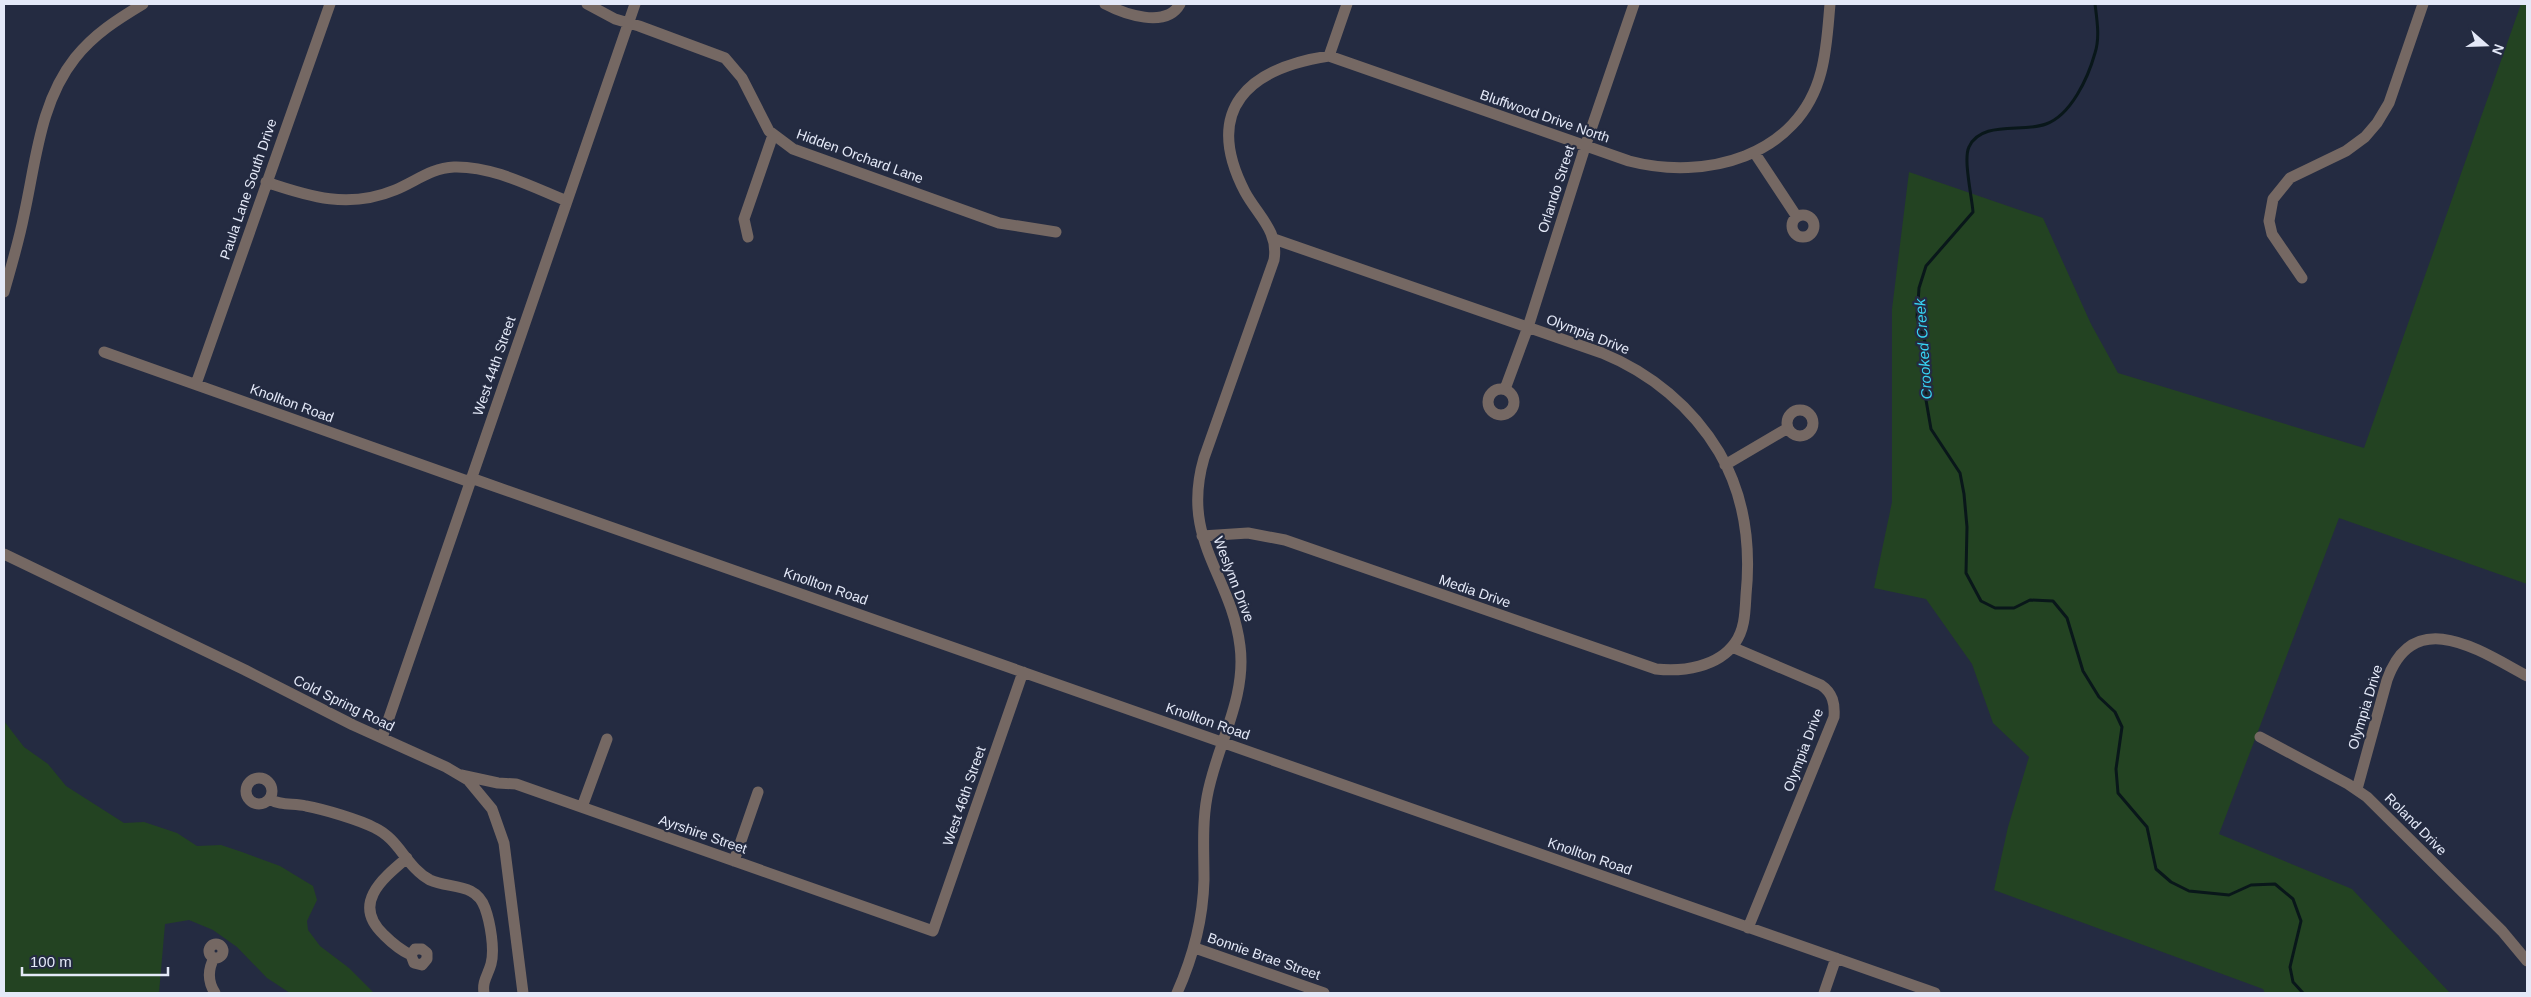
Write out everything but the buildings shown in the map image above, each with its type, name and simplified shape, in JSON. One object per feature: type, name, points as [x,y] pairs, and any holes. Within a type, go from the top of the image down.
[{"type":"street","points":[[4,292],[24,217],[44,122],[56,88],[85,46],[109,25],[143,4]]},
{"type":"street","name":"Paula Lane South Drive","points":[[196,384],[330,4]]},
{"type":"street","name":"Hidden Orchard Lane","points":[[587,4],[609,17],[713,52],[728,60],[742,78],[763,122],[773,135],[800,151],[999,223],[1056,232]]},
{"type":"street","name":"West 44th Street","points":[[382,738],[635,4]]},
{"type":"street","points":[[1104,4],[1153,18],[1171,14],[1180,4]]},
{"type":"street","points":[[1274,239],[1240,181],[1230,136],[1233,108],[1250,86],[1295,64],[1329,56],[1347,4]]},
{"type":"street","name":"Orlando Street","points":[[1505,389],[1528,327],[1585,146],[1634,4]]},
{"type":"street","name":"Bluffwood Drive North","points":[[1329,56],[1637,163],[1676,168],[1718,165],[1754,152],[1784,132],[1810,98],[1822,71],[1830,4]]},
{"type":"street","points":[[2302,278],[2272,234],[2269,220],[2273,199],[2290,178],[2346,151],[2365,136],[2377,123],[2389,103],[2423,4]]},
{"type":"street","points":[[748,237],[744,219],[773,135]]},
{"type":"street","points":[[1754,152],[1797,217]]},
{"type":"street","points":[[266,182],[316,198],[356,200],[387,193],[433,172],[465,167],[495,173],[567,200]]},
{"type":"street","name":"Olympia Drive","points":[[1274,239],[1610,357],[1650,378],[1694,417],[1725,465],[1739,499],[1748,550],[1744,621],[1740,635],[1732,646],[1821,685],[1830,694],[1835,707],[1834,718],[1748,928]]},
{"type":"street","name":"Weslynn Drive","points":[[1177,993],[1194,948],[1203,898],[1204,812],[1222,742],[1237,696],[1240,674],[1240,648],[1233,612],[1202,536],[1197,508],[1201,466],[1274,260],[1274,239]]},
{"type":"street","name":"Knollton Road","points":[[104,352],[1023,672],[1935,993]]},
{"type":"street","points":[[1725,465],[1788,428]]},
{"type":"street","name":"Media Drive","points":[[1202,536],[1248,533],[1285,540],[1647,668],[1670,670],[1692,668],[1720,657],[1732,646]]},
{"type":"street","name":"Cold Spring Road","points":[[4,554],[461,775],[476,788],[488,803],[501,831],[522,993]]},
{"type":"street","name":"Olympia Drive","points":[[2357,789],[2390,671],[2400,656],[2411,647],[2432,639],[2456,640],[2527,676]]},
{"type":"street","name":"West 46th Street","points":[[933,931],[1023,672]]},
{"type":"street","name":"Roland Drive","points":[[2260,737],[2357,789],[2375,804],[2502,931],[2527,961]]},
{"type":"street","points":[[582,808],[606,739]]},
{"type":"street","name":"Ayrshire Street","points":[[461,775],[498,783],[516,784],[933,931]]},
{"type":"street","points":[[734,861],[758,792]]},
{"type":"street","points":[[269,798],[279,804],[310,806],[368,824],[389,836],[427,878],[468,889],[483,903],[487,914],[492,954],[491,965],[484,979],[484,993]]},
{"type":"street","points":[[407,858],[376,889],[369,905],[369,914],[375,926],[397,947],[411,955]]},
{"type":"street","name":"Bonnie Brae Street","points":[[1194,948],[1324,993]]},
{"type":"street","points":[[214,958],[210,966],[209,982],[215,993]]},
{"type":"street","points":[[1824,993],[1836,958]]},
{"type":"green space","points":[[2521,4],[2527,4],[2527,584],[2339,518],[2219,834],[2352,889],[2450,993],[2265,993],[2263,989],[1994,890],[2008,827],[2029,757],[1993,723],[1972,664],[1926,599],[1874,588],[1892,502],[1892,309],[1909,172],[2043,218],[2091,324],[2118,373],[2364,448]]},
{"type":"green space","points":[[4,721],[24,747],[48,764],[66,786],[124,823],[144,822],[177,833],[197,846],[221,845],[242,852],[280,866],[313,886],[317,900],[307,921],[308,930],[320,946],[349,968],[374,993],[290,993],[267,978],[237,947],[213,930],[189,920],[165,924],[159,993],[4,993]]},
{"type":"waterway","name":"Crooked Creek","points":[[2095,4],[2098,35],[2097,47],[2083,84],[2071,104],[2063,113],[2046,124],[2026,128],[1993,130],[1983,133],[1969,147],[1967,169],[1973,212],[1926,266],[1919,288],[1917,317],[1925,342],[1926,400],[1931,429],[1960,473],[1967,527],[1966,573],[1981,601],[1995,608],[2014,608],[2030,600],[2053,601],[2067,618],[2083,671],[2099,697],[2115,712],[2122,727],[2116,769],[2118,793],[2147,827],[2156,869],[2171,882],[2189,891],[2229,895],[2251,885],[2275,884],[2293,899],[2301,921],[2290,967],[2293,982],[2303,993]]}]
